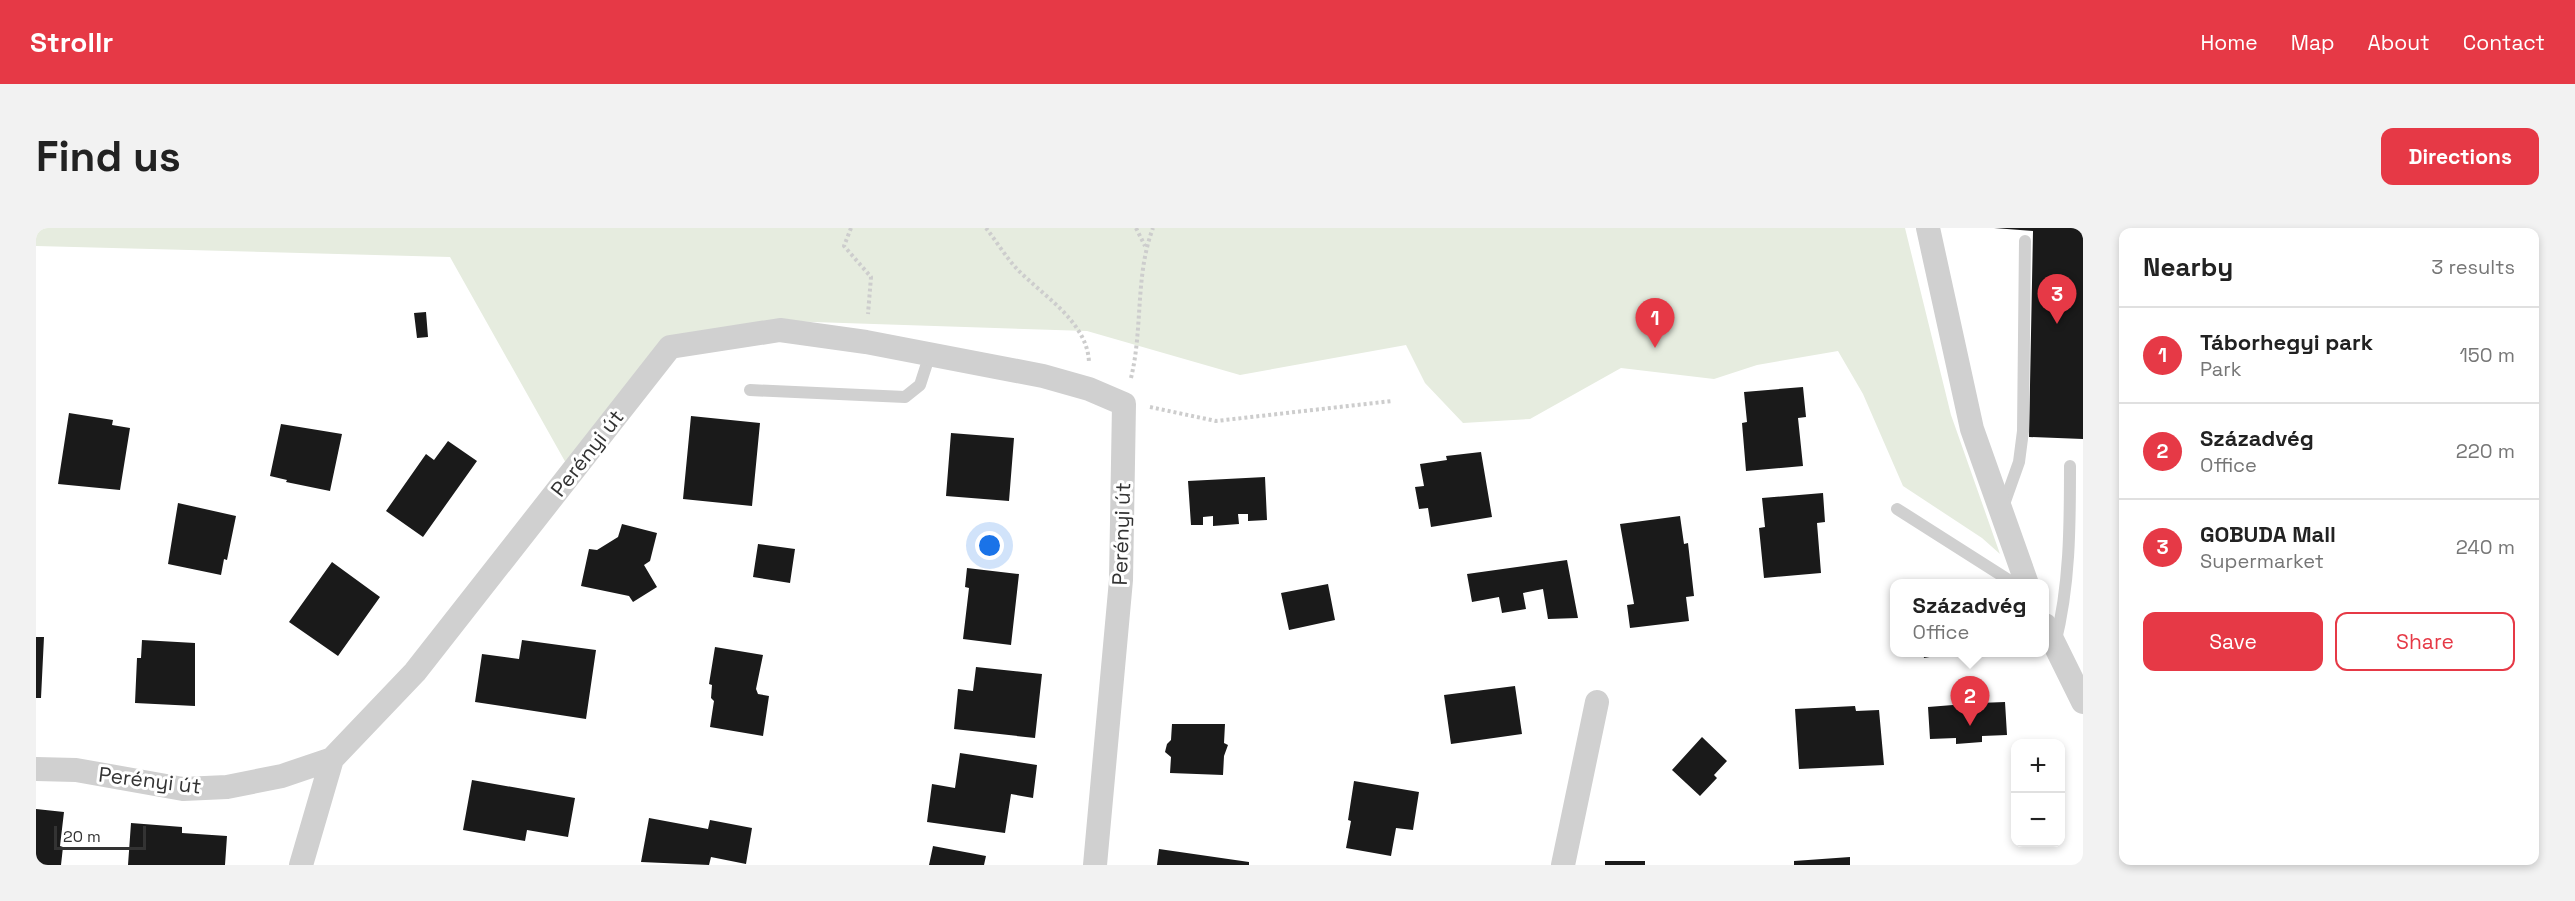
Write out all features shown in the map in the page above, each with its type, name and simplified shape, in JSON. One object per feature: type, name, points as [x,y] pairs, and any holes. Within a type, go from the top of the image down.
[{"type":"street","points":[[1928,228],[1972,429],[2025,579]]},
{"type":"street","name":"Perényi út","points":[[301,865],[332,759],[415,672],[670,347],[780,330],[866,342],[1043,375],[1089,389],[1124,404],[1120,580],[1095,865]]},
{"type":"street","points":[[2049,634],[2083,702]]},
{"type":"street","points":[[1563,865],[1597,702]]},
{"type":"street","name":"Perényi út","points":[[36,769],[76,770],[183,789],[227,787],[282,776],[332,759]]},
{"type":"lane","points":[[2002,512],[2019,462],[2023,431],[2025,241]]},
{"type":"lane","points":[[750,390],[905,397],[920,385],[930,354]]},
{"type":"lane","points":[[2055,647],[2064,611],[2069,560],[2070,466]]},
{"type":"lane","points":[[1897,509],[2007,579]]},
{"type":"path","points":[[851,228],[844,246],[871,277],[866,342]]},
{"type":"path","points":[[986,228],[1016,268],[1062,309],[1088,346],[1089,389]]},
{"type":"path","points":[[1136,228],[1146,247]]},
{"type":"path","points":[[1153,228],[1146,247],[1136,358],[1124,404],[1216,421],[1392,401]]},
{"type":"shaded area","points":[[36,228],[1905,228],[1951,415],[2000,554],[1982,538],[1903,486],[1863,394],[1838,351],[1757,365],[1714,379],[1621,368],[1530,419],[1463,423],[1425,383],[1406,345],[1240,375],[1087,331],[783,321],[666,340],[567,465],[450,257],[36,246]]},
{"type":"building","points":[[1994,228],[2083,228],[2083,439],[2029,437],[2033,231]]},
{"type":"building","points":[[426,312],[428,337],[417,338],[414,313]]},
{"type":"building","points":[[1803,387],[1806,417],[1798,418],[1803,466],[1746,471],[1742,423],[1747,422],[1744,392]]},
{"type":"building","points":[[69,413],[113,420],[112,425],[130,428],[120,490],[58,484]]},
{"type":"building","points":[[691,416],[760,423],[752,506],[683,499]]},
{"type":"building","points":[[281,424],[342,434],[330,491],[286,482],[287,480],[270,476]]},
{"type":"building","points":[[951,433],[1014,438],[1009,501],[946,496]]},
{"type":"building","points":[[448,441],[477,461],[423,537],[386,511],[426,454],[434,460]]},
{"type":"building","points":[[1481,452],[1492,517],[1431,527],[1428,508],[1419,509],[1415,487],[1424,486],[1420,464],[1447,460],[1446,456]]},
{"type":"building","points":[[1265,477],[1267,520],[1248,521],[1248,514],[1238,514],[1239,524],[1213,526],[1213,516],[1203,517],[1203,525],[1191,525],[1188,481]]},
{"type":"building","points":[[1823,493],[1825,522],[1817,523],[1821,573],[1764,578],[1759,528],[1765,527],[1762,498]]},
{"type":"building","points":[[178,503],[236,516],[227,560],[224,559],[221,575],[168,564]]},
{"type":"building","points":[[1680,516],[1684,544],[1688,543],[1694,596],[1686,597],[1689,621],[1630,628],[1627,605],[1634,604],[1620,524]]},
{"type":"building","points":[[622,524],[657,533],[650,561],[644,565],[657,587],[633,602],[629,596],[581,586],[589,549],[597,550],[618,537]]},
{"type":"building","points":[[758,544],[795,549],[790,583],[753,577]]},
{"type":"building","points":[[1567,560],[1578,618],[1548,619],[1543,589],[1523,593],[1526,609],[1502,613],[1499,597],[1472,602],[1467,574]]},
{"type":"building","points":[[332,562],[380,597],[338,656],[289,622]]},
{"type":"building","points":[[967,568],[1019,574],[1011,645],[963,639],[969,588],[965,587]]},
{"type":"building","points":[[1328,584],[1335,620],[1289,630],[1281,593]]},
{"type":"building","points":[[36,637],[44,637],[41,698],[36,698]]},
{"type":"building","points":[[142,640],[195,643],[195,706],[135,703],[137,658],[141,658]]},
{"type":"building","points":[[522,640],[596,650],[586,719],[475,702],[482,654],[519,659]]},
{"type":"building","points":[[715,647],[763,655],[756,689],[758,694],[769,696],[763,736],[710,727],[714,701],[711,698],[712,685],[709,684]]},
{"type":"building","points":[[976,667],[1042,674],[1035,738],[954,729],[958,689],[973,691]]},
{"type":"building","points":[[1515,686],[1522,734],[1451,744],[1444,695]]},
{"type":"building","points":[[1979,694],[1979,703],[2005,702],[2007,735],[1982,736],[1982,742],[1956,744],[1956,738],[1930,739],[1928,707],[1953,705],[1953,695]]},
{"type":"building","points":[[1855,706],[1856,711],[1879,710],[1884,765],[1799,769],[1795,709]]},
{"type":"building","points":[[1172,724],[1225,724],[1224,743],[1228,745],[1224,756],[1223,775],[1170,773],[1171,757],[1165,752],[1171,740]]},
{"type":"building","points":[[1702,737],[1727,761],[1714,775],[1717,778],[1700,796],[1672,770]]},
{"type":"building","points":[[960,753],[1037,765],[1033,798],[1011,794],[1005,833],[927,822],[932,784],[955,788]]},
{"type":"building","points":[[472,780],[575,798],[568,837],[527,830],[525,841],[463,830]]},
{"type":"building","points":[[1354,781],[1419,792],[1413,830],[1396,828],[1391,856],[1346,848]]},
{"type":"building","points":[[36,809],[64,812],[60,846],[63,847],[61,865],[36,865]]},
{"type":"building","points":[[649,818],[708,829],[710,820],[752,828],[746,864],[711,857],[709,865],[641,862]]},
{"type":"building","points":[[131,823],[182,827],[182,833],[227,836],[225,865],[128,865]]},
{"type":"building","points":[[933,846],[986,856],[984,865],[929,865]]},
{"type":"building","points":[[1159,849],[1249,862],[1249,865],[1157,865]]},
{"type":"building","points":[[1850,857],[1850,865],[1794,865],[1794,861]]},
{"type":"building","points":[[1605,861],[1645,861],[1645,865],[1605,865]]},
{"type":"place","name":"GOBUDA Mall","points":[[2057,324]]},
{"type":"place","name":"Táborhegyi park","points":[[1655,348]]},
{"type":"place","name":"Századvég","points":[[1970,726]]}]
